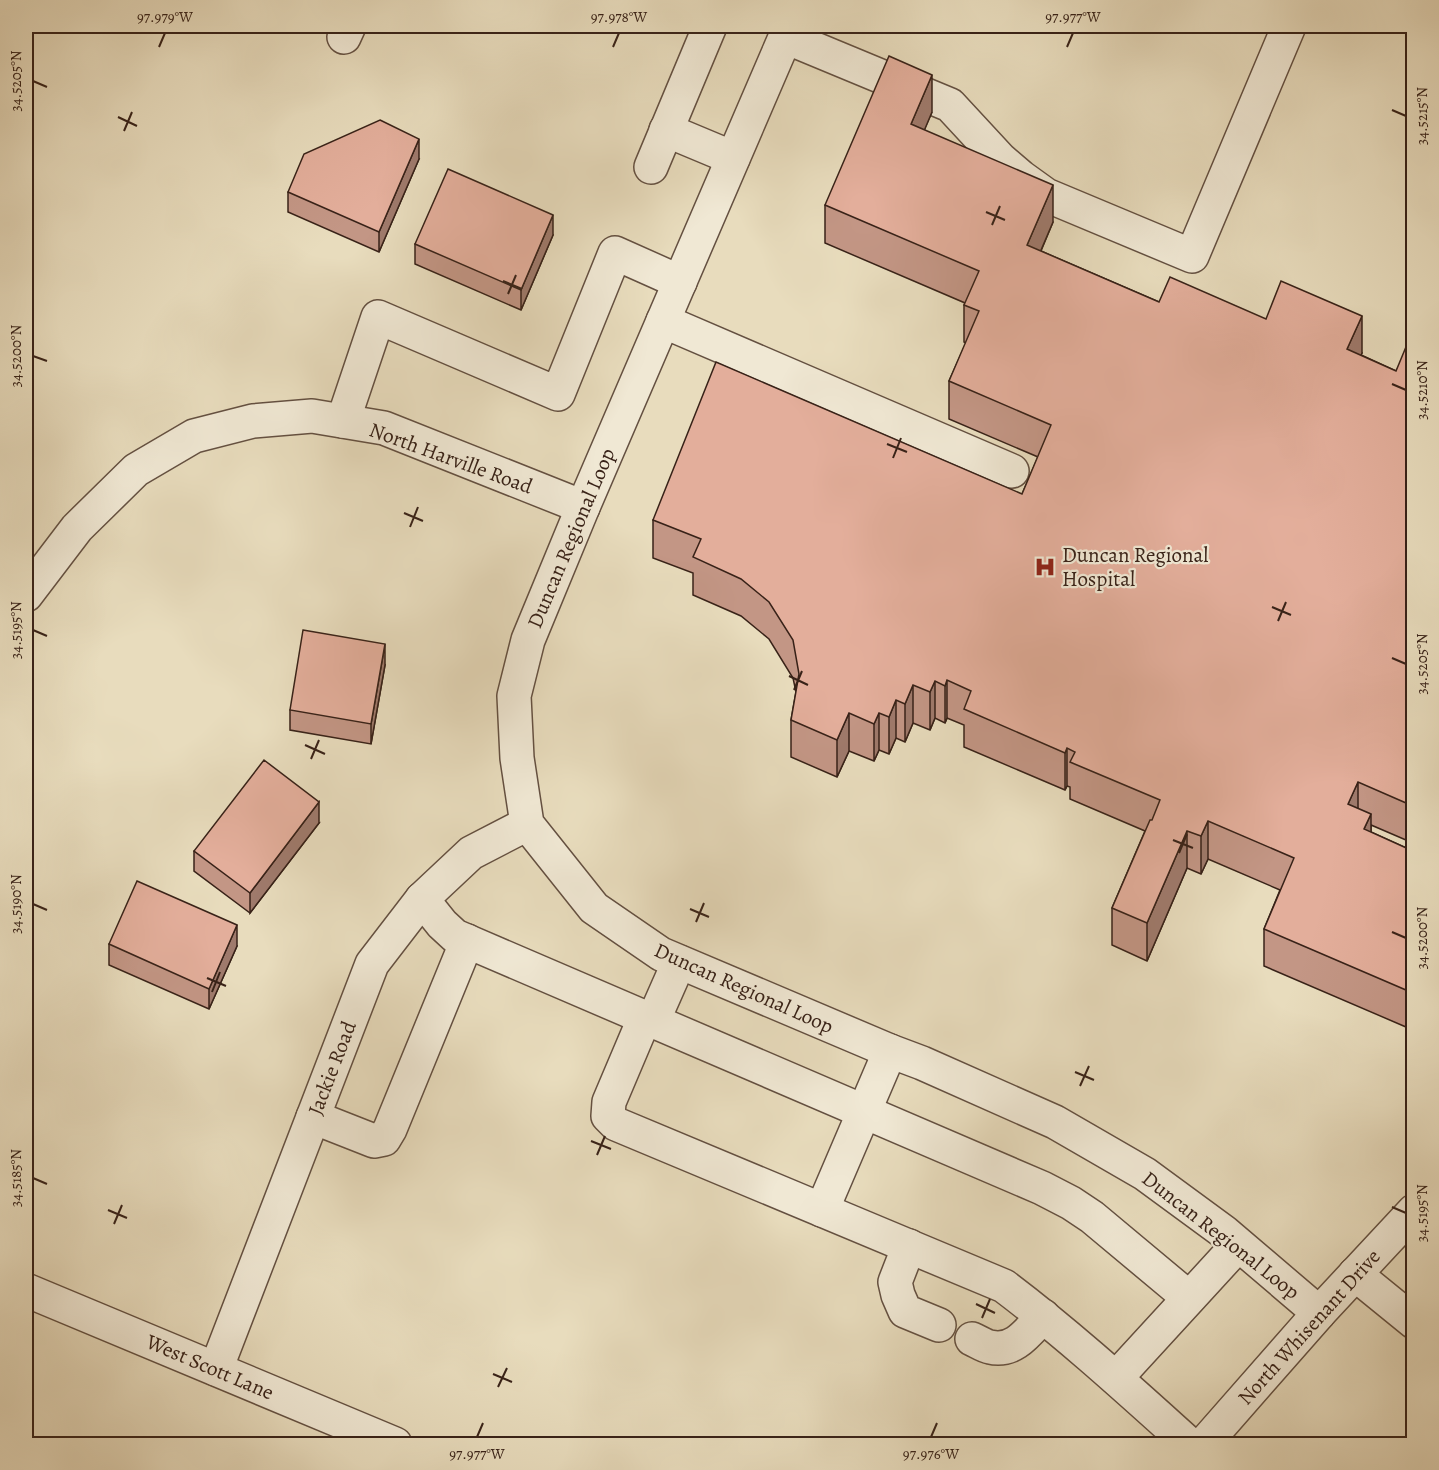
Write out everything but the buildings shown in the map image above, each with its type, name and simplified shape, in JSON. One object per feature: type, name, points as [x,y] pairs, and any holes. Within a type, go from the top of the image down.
[{"type":"street","points":[[651,167],[710,26]]},
{"type":"street","points":[[788,31],[950,105],[1000,159],[1046,195],[1192,256],[1289,26]]},
{"type":"street","name":"Duncan Regional Loop","points":[[788,31],[528,640],[514,696],[517,758],[527,824],[594,908],[661,954],[922,1063],[1055,1122],[1145,1174],[1224,1232],[1319,1313]]},
{"type":"street","points":[[666,130],[733,158]]},
{"type":"street","points":[[343,421],[378,317],[558,394],[615,253],[680,282]]},
{"type":"street","points":[[663,321],[1012,471]]},
{"type":"street","name":"North Harville Road","points":[[26,595],[77,528],[136,470],[194,436],[253,421],[312,416],[384,428],[583,507]]},
{"type":"street","name":"Jackie Road","points":[[216,1369],[372,964],[422,899],[471,853],[527,824]]},
{"type":"street","points":[[422,899],[455,936],[1042,1188],[1071,1203],[1092,1217],[1189,1298]]},
{"type":"street","points":[[313,1117],[374,1141],[384,1139],[467,941]]},
{"type":"street","points":[[679,962],[609,1102],[608,1116],[616,1124],[1004,1286],[1116,1378],[1189,1444]]},
{"type":"street","points":[[822,1210],[890,1051]]},
{"type":"street","name":"North Whisenant Drive","points":[[1204,1444],[1413,1210]]},
{"type":"street","points":[[1116,1378],[1238,1245]]},
{"type":"street","points":[[909,1246],[895,1282],[898,1295],[905,1311],[939,1325]]},
{"type":"street","points":[[1355,1274],[1413,1322]]},
{"type":"street","name":"West Scott Lane","points":[[26,1290],[395,1444]]},
{"type":"street","points":[[972,1339],[990,1347],[1008,1347],[1021,1340],[1043,1316]]},
{"type":"place","name":"Duncan Regional Hospital","points":[[1045,567]]}]
